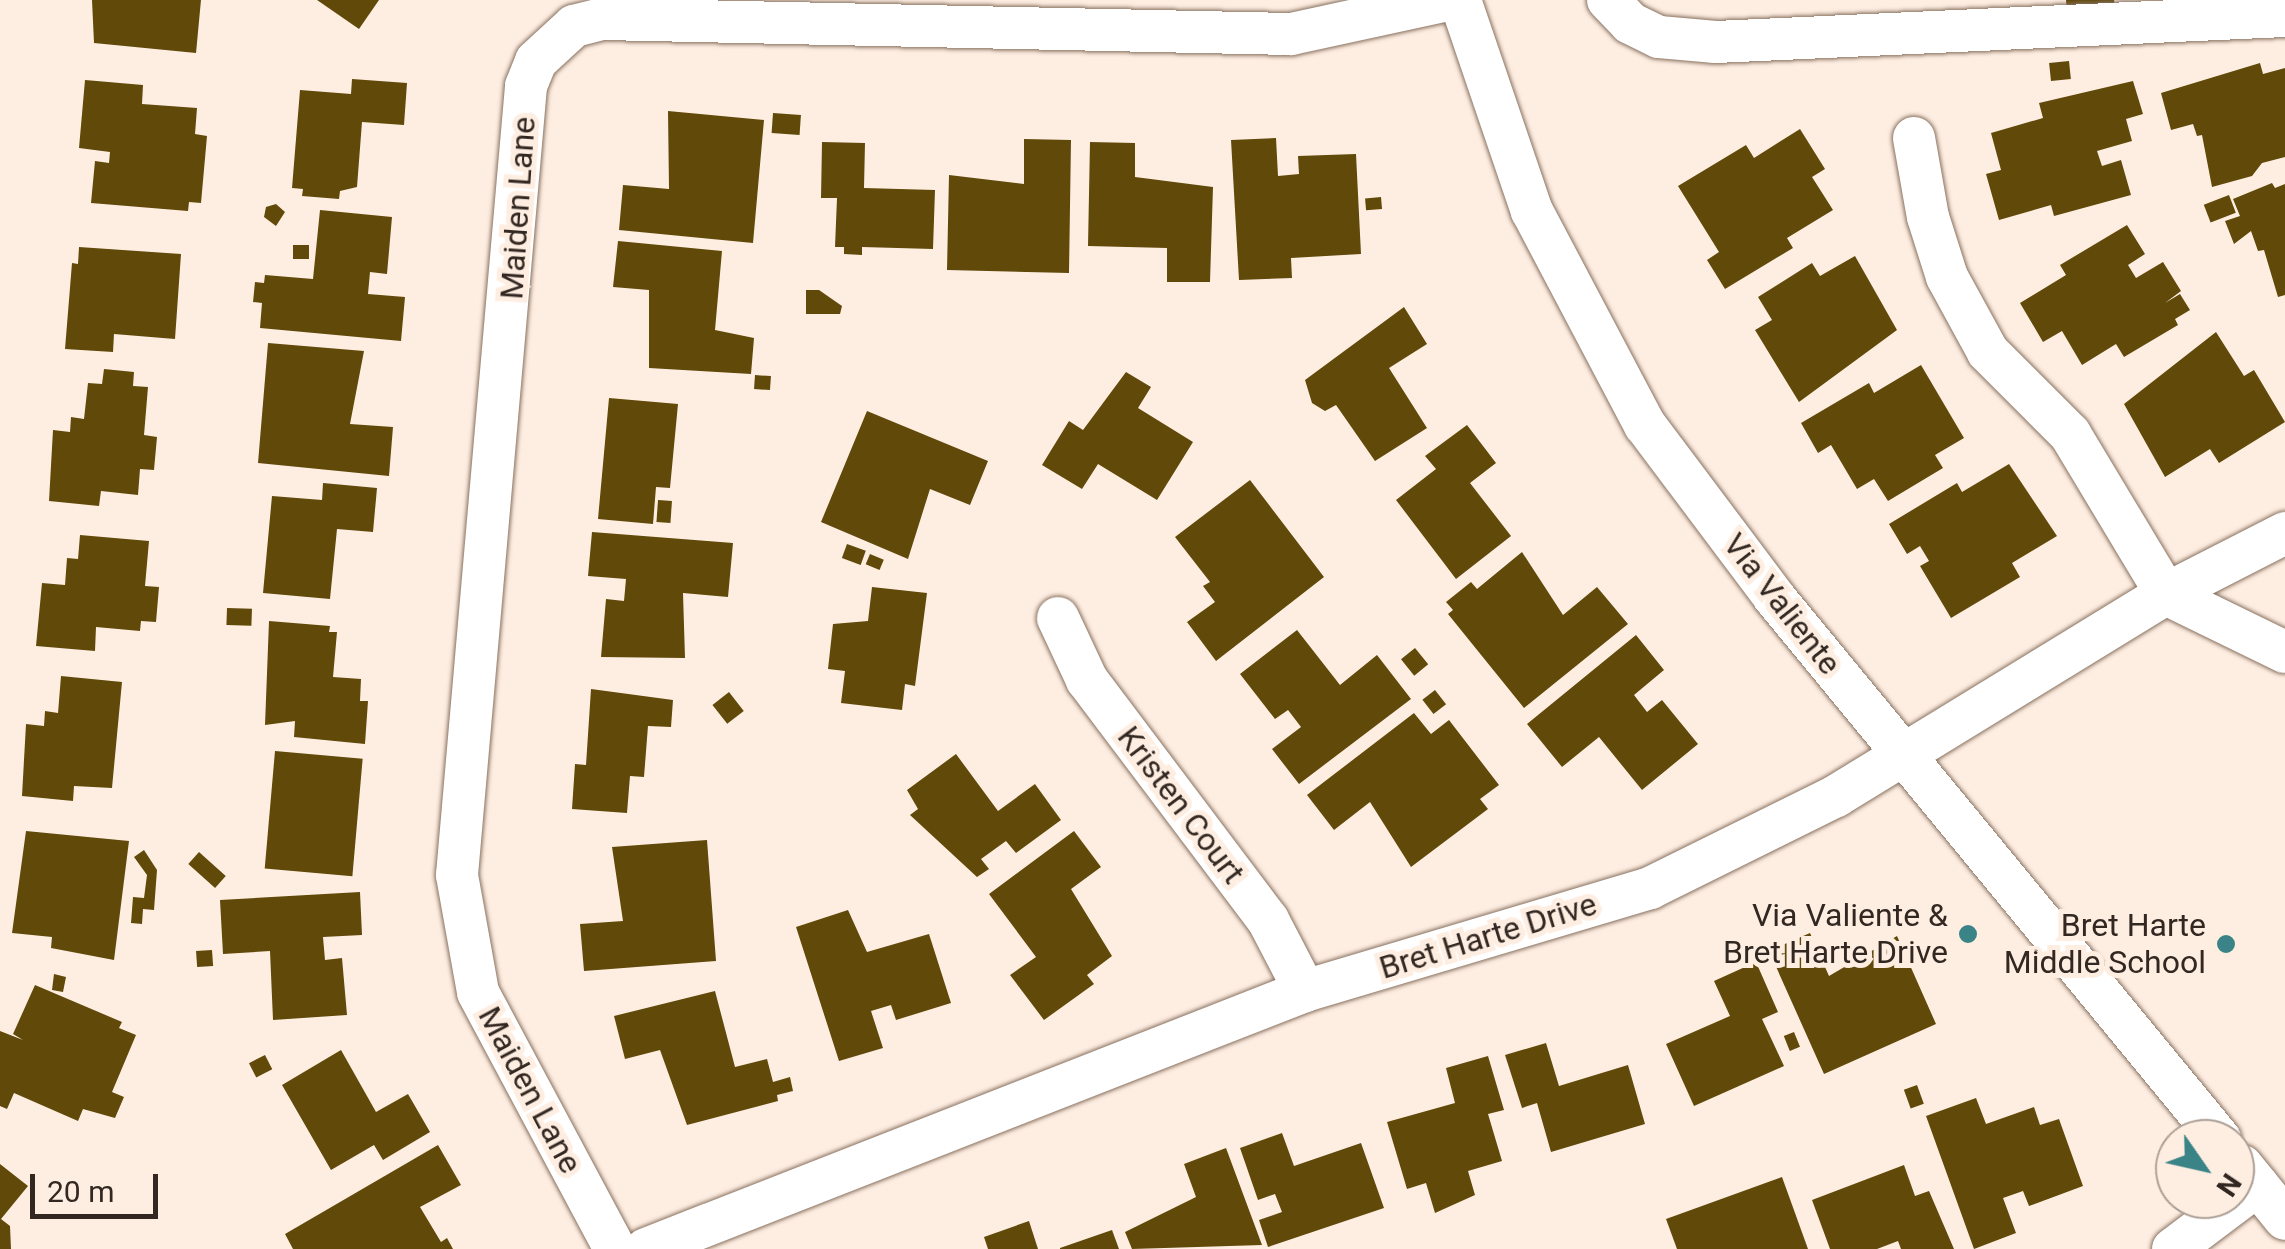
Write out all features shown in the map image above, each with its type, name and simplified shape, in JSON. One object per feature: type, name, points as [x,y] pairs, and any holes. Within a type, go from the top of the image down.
[{"type":"street","name":"Maiden Lane","points":[[616,1249],[478,992],[457,875],[524,172],[526,86],[554,40],[602,19],[1044,16],[1291,34],[1448,0]]},
{"type":"street","name":"Via Valiente","points":[[1460,0],[1532,211],[1645,425],[1906,757],[2204,1119]]},
{"type":"street","points":[[1608,0],[1630,23],[1659,38],[1716,42],[2285,16]]},
{"type":"street","points":[[1914,138],[1928,217],[1947,277],[1980,337],[2070,434],[2166,594],[2285,652]]},
{"type":"street","name":"Bret Harte Drive","points":[[646,1249],[1305,992],[1650,888],[1906,757],[2166,594],[2285,533]]},
{"type":"street","name":"Kristen Court","points":[[1058,618],[1087,680],[1268,920],[1305,992]]},
{"type":"street","points":[[2255,1183],[2285,1219]]},
{"type":"street","points":[[2173,1249],[2201,1219]]},
{"type":"building","points":[[92,0],[201,0],[196,53],[94,43]]},
{"type":"building","points":[[317,0],[379,0],[359,29]]},
{"type":"building","points":[[2066,0],[2114,0],[2115,8],[2067,11]]},
{"type":"building","points":[[2069,61],[2071,79],[2051,81],[2049,63]]},
{"type":"building","points":[[2260,63],[2263,74],[2285,68],[2285,157],[2262,163],[2252,176],[2212,187],[2202,135],[2197,136],[2193,124],[2171,130],[2161,93]]},
{"type":"building","points":[[352,79],[407,83],[404,125],[362,122],[357,187],[340,191],[339,199],[302,196],[303,189],[292,188],[300,90],[351,94]]},
{"type":"building","points":[[85,80],[143,85],[142,104],[197,108],[195,134],[207,136],[201,203],[189,202],[188,211],[91,203],[95,161],[109,163],[110,152],[79,148]]},
{"type":"building","points":[[2133,81],[2143,114],[2126,119],[2132,141],[2097,151],[2102,166],[2121,160],[2131,195],[2054,216],[2051,205],[1999,220],[1986,174],[2001,170],[1991,133],[2043,118],[2039,103]]},
{"type":"building","points":[[668,111],[764,120],[753,243],[619,230],[623,185],[669,189]]},
{"type":"building","points":[[773,113],[801,115],[800,135],[772,133]]},
{"type":"building","points":[[1800,129],[1825,169],[1812,177],[1833,210],[1787,238],[1793,248],[1725,289],[1707,260],[1719,252],[1678,186],[1746,145],[1754,158]]},
{"type":"building","points":[[1276,138],[1278,176],[1299,174],[1298,156],[1356,154],[1361,254],[1291,258],[1292,278],[1239,280],[1231,140]]},
{"type":"building","points":[[1024,139],[1071,140],[1069,273],[947,270],[949,175],[1024,184]]},
{"type":"building","points":[[822,142],[865,143],[864,188],[935,190],[933,249],[862,247],[862,255],[844,254],[844,247],[835,247],[837,198],[821,198]]},
{"type":"building","points":[[1090,142],[1135,143],[1135,177],[1213,187],[1210,282],[1167,282],[1167,248],[1088,246]]},
{"type":"building","points":[[2272,183],[2275,188],[2285,184],[2285,295],[2278,297],[2264,250],[2258,251],[2251,231],[2234,244],[2225,221],[2240,216],[2233,199]]},
{"type":"building","points":[[2229,195],[2236,213],[2211,222],[2204,205]]},
{"type":"building","points":[[1381,197],[1382,209],[1366,210],[1365,198]]},
{"type":"building","points":[[276,204],[285,212],[276,226],[264,217],[266,207]]},
{"type":"building","points":[[320,210],[392,217],[387,274],[370,272],[368,294],[405,297],[401,341],[260,328],[262,303],[253,302],[255,282],[264,283],[265,275],[313,279]]},
{"type":"building","points":[[2127,225],[2145,254],[2128,265],[2136,278],[2163,262],[2181,291],[2165,303],[2180,294],[2190,310],[2175,319],[2178,325],[2124,357],[2116,344],[2082,365],[2062,331],[2043,342],[2020,303],[2066,275],[2060,265]]},
{"type":"building","points":[[618,241],[722,251],[715,330],[754,338],[751,374],[649,368],[649,290],[613,287]]},
{"type":"building","points":[[293,245],[309,245],[309,259],[293,259]]},
{"type":"building","points":[[79,247],[181,254],[175,339],[114,334],[113,352],[65,349],[72,263],[78,264]]},
{"type":"building","points":[[1855,256],[1897,330],[1799,402],[1755,330],[1772,320],[1758,297],[1812,263],[1820,276]]},
{"type":"building","points":[[806,290],[819,290],[842,306],[840,314],[806,314]]},
{"type":"building","points":[[1404,307],[1427,344],[1389,368],[1427,428],[1375,461],[1336,405],[1325,411],[1312,403],[1305,380]]},
{"type":"building","points":[[2216,332],[2244,376],[2254,370],[2285,422],[2219,463],[2210,449],[2165,477],[2124,404]]},
{"type":"building","points":[[268,343],[364,351],[350,424],[393,427],[389,476],[258,463]]},
{"type":"building","points":[[1921,365],[1964,438],[1935,455],[1943,468],[1888,501],[1874,479],[1857,489],[1831,445],[1818,453],[1801,423],[1869,383],[1874,393]]},
{"type":"building","points":[[104,369],[134,372],[133,386],[148,387],[144,435],[157,437],[154,470],[140,469],[138,495],[101,491],[99,506],[49,501],[53,430],[70,432],[71,417],[84,419],[88,383],[102,384]]},
{"type":"building","points":[[1126,372],[1151,387],[1138,408],[1193,442],[1157,500],[1098,464],[1082,489],[1042,465],[1069,421],[1083,430]]},
{"type":"building","points":[[755,375],[771,376],[770,390],[754,389]]},
{"type":"building","points":[[609,398],[678,404],[670,488],[656,487],[653,524],[598,519]]},
{"type":"building","points":[[867,411],[988,461],[970,505],[930,489],[908,559],[821,522]]},
{"type":"building","points":[[1467,425],[1496,463],[1470,483],[1511,536],[1456,579],[1396,500],[1436,469],[1425,456]]},
{"type":"building","points":[[2009,464],[2057,536],[2012,563],[2020,577],[1951,618],[1920,566],[1929,561],[1920,546],[1907,554],[1889,524],[1957,483],[1962,492]]},
{"type":"building","points":[[1250,480],[1324,577],[1216,661],[1187,622],[1215,602],[1203,586],[1210,582],[1175,537]]},
{"type":"building","points":[[323,483],[377,488],[373,532],[337,529],[330,599],[263,593],[272,496],[322,500]]},
{"type":"building","points":[[658,500],[672,501],[670,523],[656,522]]},
{"type":"building","points":[[592,532],[733,543],[728,597],[683,593],[685,658],[601,657],[606,599],[624,601],[626,579],[588,576]]},
{"type":"building","points":[[80,535],[149,541],[145,586],[159,587],[156,622],[141,621],[140,631],[96,627],[95,651],[36,646],[42,583],[65,585],[67,558],[78,559]]},
{"type":"building","points":[[847,544],[866,551],[861,565],[842,558]]},
{"type":"building","points":[[1522,552],[1563,615],[1597,587],[1628,624],[1524,708],[1448,614],[1453,610],[1446,602],[1471,582],[1477,589]]},
{"type":"building","points":[[870,554],[884,560],[880,570],[866,564]]},
{"type":"building","points":[[872,587],[927,593],[915,686],[905,684],[902,710],[841,703],[845,671],[828,669],[833,624],[868,621]]},
{"type":"building","points":[[227,608],[252,609],[251,626],[226,625]]},
{"type":"building","points":[[269,621],[330,626],[329,632],[337,632],[333,677],[361,679],[360,701],[368,701],[365,744],[294,737],[295,721],[265,725]]},
{"type":"building","points":[[1297,630],[1340,685],[1377,655],[1411,699],[1299,784],[1272,749],[1301,727],[1288,710],[1275,719],[1240,674]]},
{"type":"building","points":[[1636,635],[1664,670],[1634,695],[1647,712],[1662,700],[1698,744],[1642,790],[1599,737],[1562,767],[1527,724]]},
{"type":"building","points":[[1415,648],[1428,664],[1414,676],[1401,659]]},
{"type":"building","points":[[61,676],[122,682],[112,788],[74,786],[73,801],[22,796],[26,724],[44,726],[45,711],[58,713]]},
{"type":"building","points":[[591,689],[673,700],[671,727],[648,726],[644,777],[630,776],[627,813],[572,809],[575,764],[586,765]]},
{"type":"building","points":[[1435,690],[1446,704],[1433,714],[1422,700]]},
{"type":"building","points":[[729,692],[744,711],[727,724],[712,705]]},
{"type":"building","points":[[1414,713],[1431,734],[1449,720],[1499,785],[1480,799],[1488,809],[1411,867],[1370,802],[1334,830],[1307,795]]},
{"type":"building","points":[[275,751],[363,759],[352,876],[265,869]]},
{"type":"building","points":[[956,754],[998,811],[1035,784],[1061,820],[1016,853],[1006,841],[981,859],[989,869],[977,877],[910,815],[918,809],[907,790]]},
{"type":"building","points":[[26,831],[129,841],[114,960],[51,948],[52,937],[12,933]]},
{"type":"building","points":[[1074,831],[1101,867],[1071,889],[1112,956],[1087,975],[1094,984],[1044,1020],[1010,975],[1036,957],[989,894]]},
{"type":"building","points":[[707,840],[716,961],[584,971],[580,924],[623,921],[612,847]]},
{"type":"building","points":[[144,850],[157,870],[154,910],[143,909],[142,924],[131,923],[133,897],[144,898],[147,875],[134,857]]},
{"type":"building","points":[[199,852],[226,876],[215,888],[188,864]]},
{"type":"building","points":[[360,892],[362,935],[323,937],[325,960],[342,958],[347,1015],[273,1020],[270,951],[223,954],[220,900]]},
{"type":"building","points":[[848,910],[867,952],[929,934],[951,1003],[896,1020],[891,1005],[871,1011],[883,1048],[839,1061],[796,927]]},
{"type":"building","points":[[1810,933],[1829,976],[1897,936],[1936,1024],[1824,1074],[1769,951]]},
{"type":"building","points":[[1915,942],[1926,960],[1914,967],[1903,949]]},
{"type":"building","points":[[212,950],[213,966],[197,967],[196,951]]},
{"type":"building","points":[[1756,962],[1778,1012],[1762,1019],[1784,1066],[1694,1106],[1666,1044],[1730,1016],[1714,981]]},
{"type":"building","points":[[54,974],[66,977],[63,992],[52,990]]},
{"type":"building","points":[[35,985],[122,1022],[119,1028],[136,1035],[112,1092],[124,1097],[115,1118],[83,1109],[78,1121],[14,1093],[7,1109],[0,1106],[0,1031],[23,1040],[13,1034]]},
{"type":"building","points":[[715,991],[735,1067],[767,1059],[773,1082],[790,1077],[793,1091],[777,1095],[778,1101],[687,1125],[660,1050],[625,1059],[614,1016]]},
{"type":"building","points":[[1794,1032],[1800,1047],[1790,1051],[1784,1036]]},
{"type":"building","points":[[1546,1043],[1559,1086],[1628,1065],[1645,1124],[1551,1152],[1537,1103],[1522,1108],[1505,1055]]},
{"type":"building","points":[[341,1050],[376,1112],[408,1094],[430,1132],[383,1160],[374,1145],[331,1170],[282,1085]]},
{"type":"building","points":[[265,1055],[272,1069],[256,1077],[249,1063]]},
{"type":"building","points":[[1488,1056],[1504,1110],[1488,1114],[1502,1161],[1468,1171],[1475,1195],[1435,1213],[1426,1183],[1407,1189],[1387,1122],[1455,1103],[1446,1068]]},
{"type":"building","points":[[1917,1085],[1924,1104],[1911,1109],[1904,1090]]},
{"type":"building","points":[[1976,1098],[1986,1124],[2034,1107],[2040,1125],[2059,1119],[2083,1186],[2029,1206],[2023,1191],[2003,1198],[2016,1233],[1974,1249],[1926,1116]]},
{"type":"building","points":[[1282,1133],[1294,1166],[1361,1143],[1384,1208],[1268,1247],[1259,1220],[1282,1212],[1275,1194],[1258,1200],[1240,1148]]},
{"type":"building","points":[[438,1145],[461,1185],[420,1207],[441,1242],[447,1238],[453,1249],[293,1249],[285,1234]]},
{"type":"building","points":[[1226,1148],[1262,1245],[1132,1249],[1125,1232],[1196,1197],[1184,1164]]},
{"type":"building","points":[[0,1164],[28,1186],[1,1219],[10,1226],[11,1249],[0,1249]]},
{"type":"building","points":[[1904,1165],[1915,1196],[1929,1191],[1954,1249],[1901,1249],[1898,1241],[1877,1249],[1830,1249],[1812,1200]]},
{"type":"building","points":[[1782,1177],[1808,1249],[1677,1249],[1666,1219]]},
{"type":"building","points":[[1029,1221],[1038,1249],[988,1249],[984,1237]]},
{"type":"building","points":[[1112,1230],[1119,1249],[1060,1249],[1060,1248]]},
{"type":"place","name":"Via Valiente & Bret Harte Drive","points":[[1968,934]]},
{"type":"place","name":"Bret Harte Middle School","points":[[2226,944]]}]
